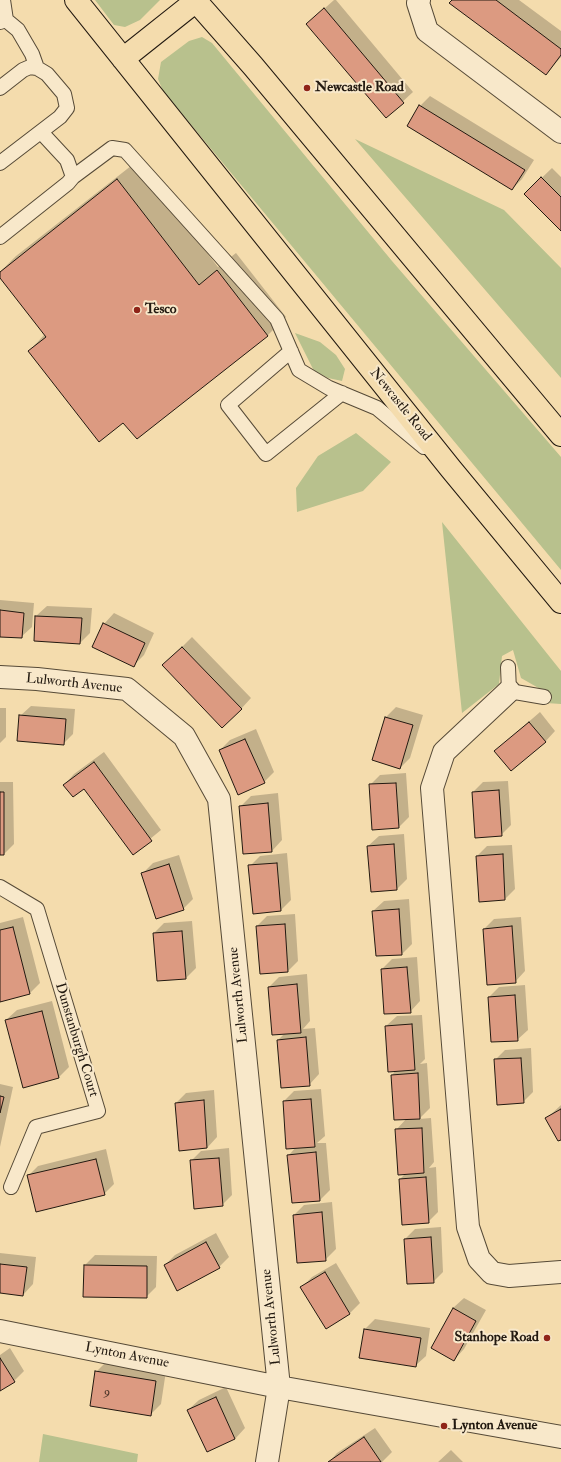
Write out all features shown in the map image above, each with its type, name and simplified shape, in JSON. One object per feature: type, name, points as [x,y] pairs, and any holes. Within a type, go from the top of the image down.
[{"type":"main road","name":"Newcastle Road","points":[[76,0],[451,469],[561,602]]},
{"type":"main road","points":[[123,59],[196,0],[253,66],[561,435]]},
{"type":"street","points":[[419,0],[418,3],[427,31],[561,132]]},
{"type":"street","name":"Lulworth Avenue","points":[[0,677],[37,679],[127,689],[184,736],[219,799],[279,1387],[267,1462]]},
{"type":"street","points":[[509,691],[444,752],[432,788],[468,1228],[479,1259],[492,1273],[509,1276],[561,1272]]},
{"type":"street","name":"Lynton Avenue","points":[[0,1331],[279,1387],[561,1437]]},
{"type":"lane","points":[[3,0],[3,21],[18,30],[32,54],[37,68]]},
{"type":"lane","points":[[0,88],[23,70],[30,67],[37,68],[47,74],[64,94],[67,108],[60,117],[0,163]]},
{"type":"lane","points":[[41,132],[66,160],[72,177]]},
{"type":"lane","points":[[0,237],[68,183],[72,177],[112,148],[125,150],[277,320],[300,370],[342,393],[377,408],[451,469]]},
{"type":"lane","points":[[291,351],[228,405],[266,454],[342,393]]},
{"type":"lane","points":[[508,667],[509,691],[544,697]]},
{"type":"lane","name":"Dunstanburgh Court","points":[[0,887],[37,909],[98,1111],[36,1127],[11,1187]]},
{"type":"green space","points":[[95,0],[160,0],[140,20],[125,27],[114,25]]},
{"type":"green space","points":[[202,37],[212,43],[392,261],[561,457],[561,570],[163,91],[158,79],[161,62],[189,41]]},
{"type":"green space","points":[[355,139],[504,210],[561,268],[561,378]]},
{"type":"green space","points":[[295,333],[320,342],[336,355],[345,369],[342,381],[328,378],[314,371]]},
{"type":"green space","points":[[356,433],[391,462],[363,491],[297,512],[296,488],[318,456]]},
{"type":"green space","points":[[442,522],[561,671],[561,704],[546,703],[549,694],[521,678],[513,650],[502,656],[499,684],[462,713]]},
{"type":"green space","points":[[43,1434],[138,1454],[137,1462],[39,1462]]},
{"type":"building","points":[[452,0],[496,0],[561,49],[561,55],[546,75],[449,3]]},
{"type":"building","points":[[324,8],[404,103],[386,118],[306,24]]},
{"type":"building","points":[[419,105],[525,170],[512,190],[407,126]]},
{"type":"building","points":[[541,177],[561,197],[561,231],[524,194]]},
{"type":"building","name":"Tesco","points":[[117,179],[199,285],[217,270],[268,336],[137,439],[123,423],[99,442],[28,351],[46,337],[0,278],[0,272]]},
{"type":"building","points":[[0,610],[24,613],[22,638],[0,637]]},
{"type":"building","points":[[35,616],[82,618],[80,644],[34,641]]},
{"type":"building","points":[[103,623],[145,643],[134,667],[92,647]]},
{"type":"building","points":[[182,647],[242,709],[222,728],[162,665]]},
{"type":"building","points":[[19,715],[66,719],[64,745],[17,741]]},
{"type":"building","points":[[385,717],[413,725],[400,769],[372,760]]},
{"type":"building","points":[[529,722],[546,742],[511,771],[494,751]]},
{"type":"building","points":[[245,739],[265,783],[238,795],[219,750]]},
{"type":"building","points":[[94,762],[152,841],[133,855],[84,789],[73,797],[63,785]]},
{"type":"building","points":[[396,783],[399,828],[372,830],[369,784]]},
{"type":"building","points":[[499,790],[502,836],[475,838],[472,792]]},
{"type":"building","points":[[0,792],[4,792],[4,855],[0,855]]},
{"type":"building","points":[[268,803],[272,852],[243,854],[239,806]]},
{"type":"building","points":[[394,844],[397,890],[371,892],[367,846]]},
{"type":"building","points":[[503,854],[505,900],[479,902],[476,856]]},
{"type":"building","points":[[277,863],[281,911],[253,914],[248,865]]},
{"type":"building","points":[[169,864],[184,910],[156,919],[141,873]]},
{"type":"building","points":[[399,909],[402,955],[376,956],[372,911]]},
{"type":"building","points":[[285,924],[288,972],[260,974],[256,926]]},
{"type":"building","points":[[512,926],[516,983],[487,985],[483,929]]},
{"type":"building","points":[[13,927],[30,994],[0,1002],[0,930]]},
{"type":"building","points":[[182,931],[186,979],[157,981],[153,933]]},
{"type":"building","points":[[407,967],[411,1013],[384,1014],[381,969]]},
{"type":"building","points":[[297,984],[301,1033],[272,1035],[268,987]]},
{"type":"building","points":[[515,995],[518,1041],[491,1042],[488,997]]},
{"type":"building","points":[[42,1011],[59,1078],[23,1088],[5,1020]]},
{"type":"building","points":[[412,1024],[415,1070],[388,1072],[385,1026]]},
{"type":"building","points":[[306,1037],[310,1086],[281,1088],[277,1040]]},
{"type":"building","points":[[521,1058],[524,1103],[497,1105],[494,1059]]},
{"type":"building","points":[[418,1073],[420,1119],[394,1120],[391,1075]]},
{"type":"building","points":[[0,1096],[4,1097],[0,1113]]},
{"type":"building","points":[[311,1099],[315,1147],[286,1149],[283,1101]]},
{"type":"building","points":[[204,1100],[207,1148],[179,1151],[175,1103]]},
{"type":"building","points":[[561,1109],[561,1140],[558,1141],[545,1118]]},
{"type":"building","points":[[422,1128],[424,1173],[398,1175],[395,1129]]},
{"type":"building","points":[[316,1152],[320,1201],[292,1203],[287,1155]]},
{"type":"building","points":[[219,1158],[223,1206],[194,1209],[190,1160]]},
{"type":"building","points":[[96,1159],[105,1195],[36,1212],[27,1175]]},
{"type":"building","points":[[426,1177],[429,1223],[402,1225],[399,1179]]},
{"type":"building","points":[[322,1212],[326,1261],[297,1263],[293,1215]]},
{"type":"building","points":[[431,1237],[434,1283],[407,1284],[404,1239]]},
{"type":"building","points":[[206,1242],[220,1268],[177,1291],[164,1265]]},
{"type":"building","points":[[0,1264],[27,1267],[23,1296],[0,1293]]},
{"type":"building","points":[[84,1265],[147,1266],[147,1298],[83,1297]]},
{"type":"building","points":[[325,1272],[350,1314],[326,1329],[300,1287]]},
{"type":"building","points":[[453,1308],[476,1321],[454,1361],[431,1348]]},
{"type":"building","points":[[364,1329],[421,1338],[416,1367],[359,1358]]},
{"type":"building","points":[[0,1358],[15,1382],[0,1391]]},
{"type":"building","points":[[95,1371],[156,1381],[151,1416],[90,1406]]},
{"type":"building","points":[[216,1397],[235,1439],[207,1452],[187,1410]]},
{"type":"building","points":[[364,1437],[381,1462],[328,1462]]},
{"type":"place","name":"Newcastle Road","points":[[307,88]]},
{"type":"place","name":"Tesco","points":[[137,310]]},
{"type":"place","name":"Stanhope Road","points":[[547,1338]]},
{"type":"place","name":"Lynton Avenue","points":[[444,1426]]}]
